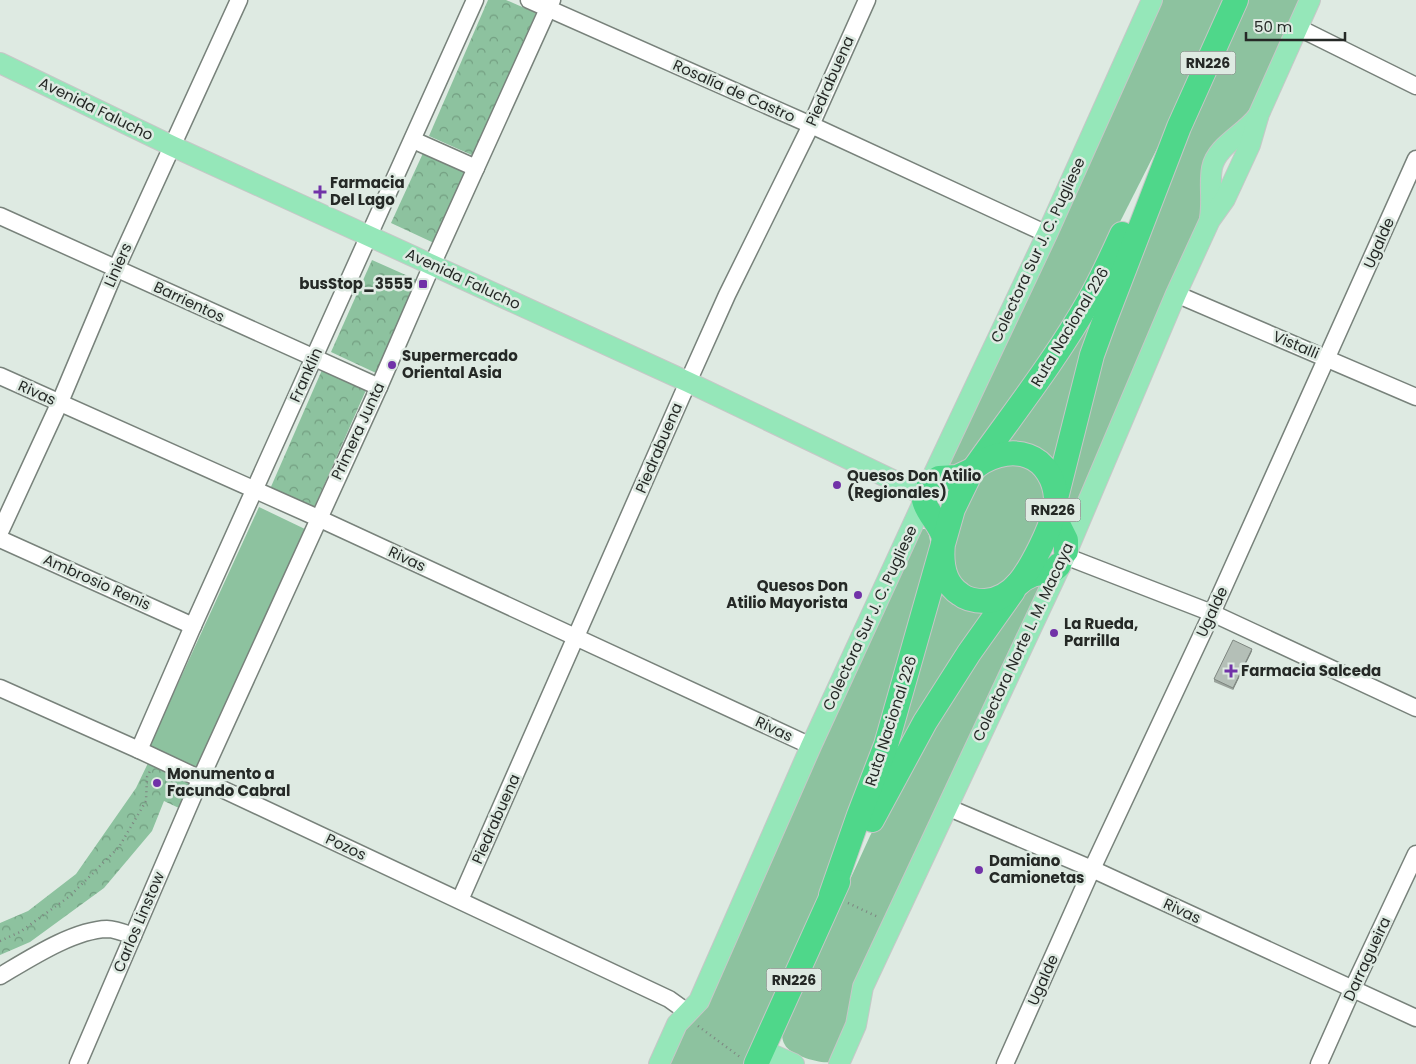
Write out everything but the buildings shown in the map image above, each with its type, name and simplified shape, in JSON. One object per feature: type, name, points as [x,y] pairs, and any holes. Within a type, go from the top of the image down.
[{"type":"highway","name":"Ruta Nacional 226","points":[[754,1058],[831,895],[924,722],[964,660],[1027,572],[1045,538],[1092,355],[1179,127],[1236,0]]},
{"type":"highway","name":"Ruta Nacional 226","points":[[831,895],[886,745],[910,667],[943,540],[953,509],[974,468],[1037,382],[1090,299],[1179,127]]},
{"type":"highway","name":"Ruta Nacional 226","points":[[974,468],[1006,453],[1032,457],[1050,474],[1055,501]]},
{"type":"highway","points":[[943,540],[941,530],[926,508],[927,493],[939,478],[957,478],[974,468]]},
{"type":"highway","points":[[1017,586],[1032,575],[1054,571],[1063,558],[1066,540],[1056,517],[1055,501]]},
{"type":"highway","name":"Ruta Nacional 226","points":[[943,540],[942,559],[946,577],[954,590],[965,598],[980,601],[993,600],[1007,594],[1017,586]]},
{"type":"main road","name":"Colectora Sur J. C. Pugliese","points":[[659,1064],[677,1024],[699,1001],[811,746],[1047,234],[1152,0]]},
{"type":"main road","name":"Colectora Norte L. M. Macaya","points":[[839,1064],[856,1025],[863,987],[1063,558],[1176,294],[1210,220],[1213,205],[1212,167],[1215,160],[1226,146],[1247,129],[1259,114],[1310,0]]},
{"type":"main road","name":"Avenida Falucho","points":[[0,63],[172,146],[927,493]]},
{"type":"main road","points":[[754,1058],[794,1064]]},
{"type":"street","name":"Liniers","points":[[0,532],[60,402],[116,269],[239,0]]},
{"type":"street","name":"Franklin","points":[[139,750],[475,0]]},
{"type":"street","name":"Rosalía de Castro","points":[[528,0],[550,4],[1047,234]]},
{"type":"street","name":"Piedrabuena","points":[[460,900],[727,295],[811,125],[867,0]]},
{"type":"street","name":"Primera Junta","points":[[200,780],[550,4]]},
{"type":"street","points":[[1297,27],[1416,86]]},
{"type":"street","points":[[413,140],[476,168]]},
{"type":"street","name":"Ugalde","points":[[1005,1064],[1092,869],[1212,613],[1328,358],[1416,159]]},
{"type":"street","name":"Barrientos","points":[[0,216],[378,387]]},
{"type":"street","name":"Vistalli","points":[[1176,294],[1416,397]]},
{"type":"street","name":"Rivas","points":[[0,376],[318,518],[811,746]]},
{"type":"street","name":"Ambrosio Renis","points":[[0,539],[193,626]]},
{"type":"street","points":[[1063,558],[1212,613],[1416,708]]},
{"type":"street","name":"Pozos","points":[[0,688],[139,750],[670,999],[683,1009],[685,1016]]},
{"type":"street","name":"Carlos Linstow","points":[[78,1064],[200,780]]},
{"type":"street","name":"Rivas","points":[[947,807],[1092,869],[1416,1018]]},
{"type":"street","name":"Darragueira","points":[[1320,1064],[1352,990],[1416,854]]},
{"type":"street","points":[[0,976],[48,948],[79,935],[108,929],[133,936]]},
{"type":"path","points":[[0,941],[20,932],[70,896],[119,847],[146,801],[147,776],[156,759]]},
{"type":"path","points":[[831,895],[894,924]]},
{"type":"path","points":[[685,1016],[754,1058]]},
{"type":"green space","points":[[488,0],[506,0],[536,13],[474,156],[429,136]]},
{"type":"green space","points":[[1158,0],[1226,0],[1172,119],[1076,309],[976,456],[952,468],[949,464]]},
{"type":"green space","points":[[1247,0],[1304,0],[1252,113],[1227,137],[1208,202],[1069,523],[1067,519],[1069,478],[1086,397],[1190,127]]},
{"type":"green space","points":[[424,151],[467,171],[434,243],[391,223]]},
{"type":"green space","points":[[372,260],[417,280],[376,373],[331,352]]},
{"type":"green space","points":[[1098,294],[1061,466],[998,446]]},
{"type":"green space","points":[[322,370],[366,390],[314,508],[270,489]]},
{"type":"green space","points":[[1001,464],[1024,464],[1037,473],[1045,487],[1045,509],[1036,535],[1022,562],[1013,574],[1005,584],[996,590],[982,592],[960,583],[950,549],[954,531],[972,492],[991,469]]},
{"type":"green space","points":[[259,507],[307,530],[196,771],[148,749]]},
{"type":"green space","points":[[920,529],[926,529],[930,540],[930,554],[925,581],[847,834],[745,1064],[668,1064]]},
{"type":"green space","points":[[1040,582],[1044,585],[830,1062],[819,1062],[793,1052],[784,1043],[782,1036],[783,1026],[870,836],[915,749],[992,632],[1028,590]]},
{"type":"green space","points":[[939,583],[996,609],[880,781]]},
{"type":"green space","points":[[149,761],[193,782],[181,809],[164,801],[152,831],[104,888],[30,942],[0,955],[0,923],[28,911],[76,874],[136,788]]},
{"type":"place","name":"Farmacia Del Lago","points":[[320,192]]},
{"type":"place","name":"busStop_3555","points":[[423,284]]},
{"type":"place","name":"Supermercado Oriental Asia","points":[[392,365]]},
{"type":"place","name":"Quesos Don Atilio (Regionales)","points":[[837,485]]},
{"type":"place","name":"Quesos Don Atilio Mayorista","points":[[858,595]]},
{"type":"place","name":"La Rueda, Parrilla","points":[[1054,633]]},
{"type":"place","name":"Farmacia Salceda","points":[[1231,671]]},
{"type":"place","name":"Monumento a Facundo Cabral","points":[[157,783]]},
{"type":"place","name":"Damiano Camionetas","points":[[979,870]]}]
